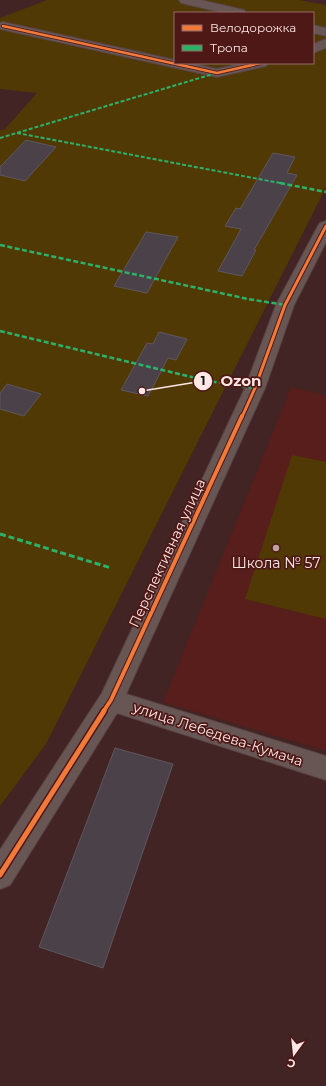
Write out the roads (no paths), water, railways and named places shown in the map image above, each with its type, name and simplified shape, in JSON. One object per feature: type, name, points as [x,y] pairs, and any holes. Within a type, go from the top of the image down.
[{"type":"street","points":[[185,0],[236,12]]},
{"type":"street","points":[[3,26],[174,64]]},
{"type":"street","points":[[314,30],[326,32]]},
{"type":"street","points":[[314,49],[326,43]]},
{"type":"street","points":[[176,64],[217,73],[257,64]]},
{"type":"street","name":"Перспективная улица","points":[[0,875],[111,700],[255,388],[285,305],[326,226]]},
{"type":"street","name":"улица Лебедева-Кумача","points":[[111,700],[326,768]]},
{"type":"place","name":"Ozon","points":[[142,391]]},
{"type":"place","name":"Школа № 57","points":[[276,548]]}]
